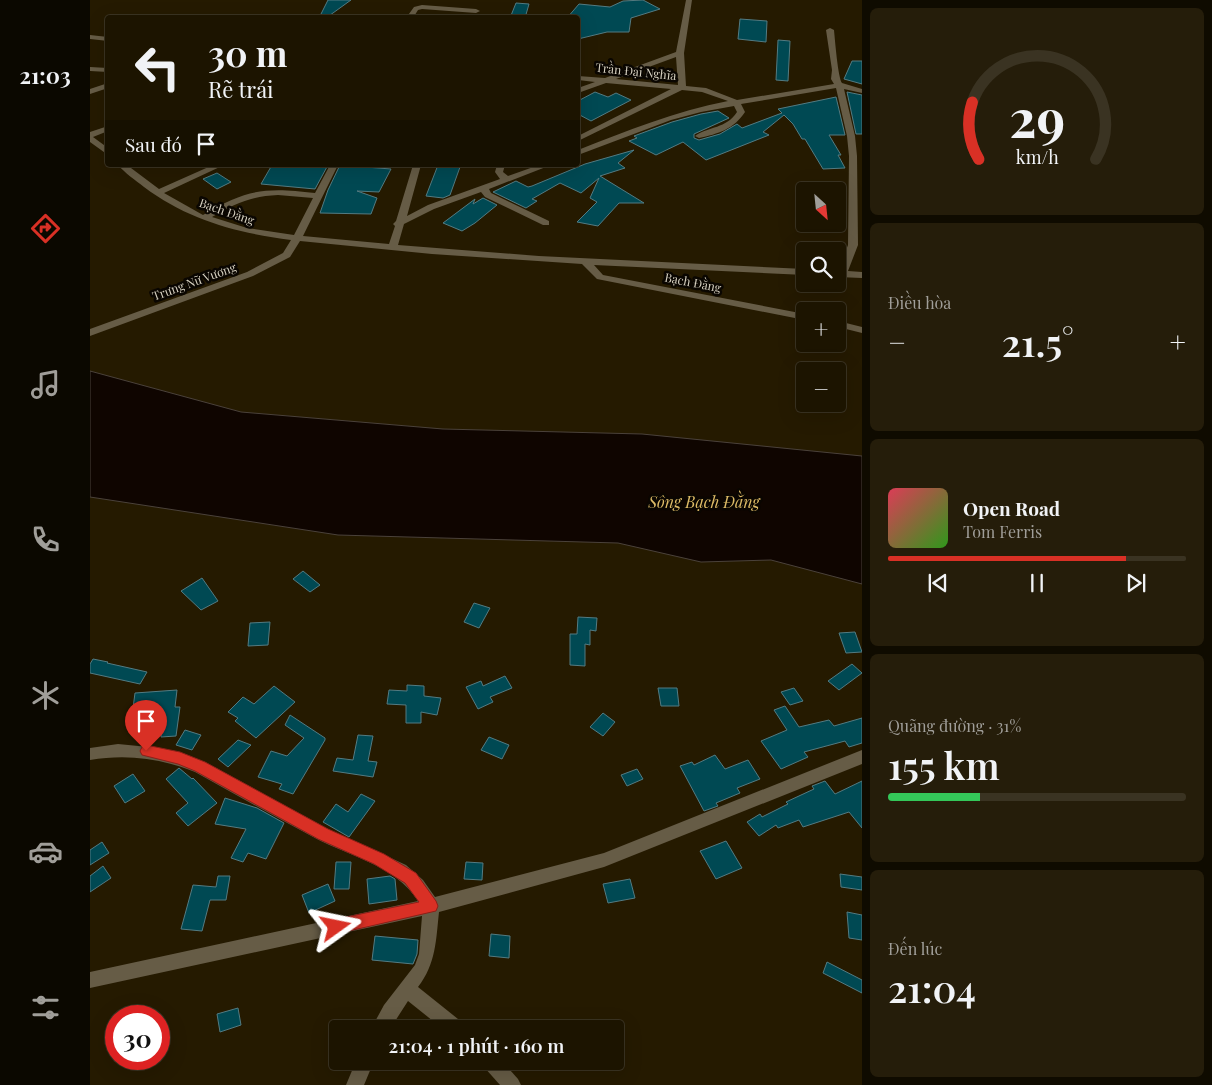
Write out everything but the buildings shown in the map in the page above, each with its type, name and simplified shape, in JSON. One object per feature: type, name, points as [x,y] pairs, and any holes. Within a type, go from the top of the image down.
[{"type":"street","points":[[580,138],[682,87],[680,53],[689,0]]},
{"type":"street","points":[[411,15],[416,8],[422,7],[476,11]]},
{"type":"street","points":[[830,30],[836,70],[834,79],[839,85],[851,136],[853,156],[853,245],[846,261]]},
{"type":"street","points":[[90,37],[105,39]]},
{"type":"street","points":[[580,90],[680,53]]},
{"type":"street","points":[[90,69],[105,70]]},
{"type":"street","name":"Trần Đại Nghĩa","points":[[580,78],[691,88],[735,102]]},
{"type":"street","points":[[580,153],[664,119],[735,102],[798,94],[839,85],[862,91]]},
{"type":"street","points":[[90,92],[105,86]]},
{"type":"street","points":[[699,136],[717,132],[732,123],[741,112],[735,102]]},
{"type":"street","points":[[105,130],[90,137],[105,150]]},
{"type":"street","name":"Bạch Đằng","points":[[125,167],[147,186],[160,192],[182,207],[204,218],[256,234],[486,255],[796,272]]},
{"type":"street","points":[[160,192],[216,167]]},
{"type":"street","name":"Trưng Nữ Vương","points":[[90,333],[250,274],[279,260],[287,254],[297,238],[333,167]]},
{"type":"street","points":[[393,247],[398,224],[416,167]]},
{"type":"street","points":[[500,167],[499,172],[506,180]]},
{"type":"street","points":[[398,224],[431,207],[542,167]]},
{"type":"street","points":[[484,189],[488,195],[546,223]]},
{"type":"street","points":[[204,218],[237,199],[258,193],[287,192],[319,196]]},
{"type":"street","name":"Bạch Đằng","points":[[584,260],[600,276],[617,281],[796,315]]},
{"type":"street","points":[[846,274],[862,275]]},
{"type":"street","points":[[846,326],[862,330]]},
{"type":"street","points":[[90,754],[110,750],[146,751],[180,758],[200,766],[323,834],[400,870],[416,884],[431,906],[427,954],[421,970],[385,1020]]},
{"type":"street","points":[[90,980],[431,906],[604,860],[862,758]]},
{"type":"street","points":[[408,990],[446,1020]]},
{"type":"street","points":[[355,1085],[361,1070]]},
{"type":"street","points":[[498,1070],[512,1085]]},
{"type":"water","name":"Sông Bạch Đằng","points":[[90,371],[241,412],[443,429],[642,434],[862,456],[862,584],[771,560],[701,562],[618,543],[338,535],[90,497]]},
{"type":"route","points":[[146,751],[180,758],[200,766],[323,834],[400,870],[416,884],[431,906],[336,927]]}]
